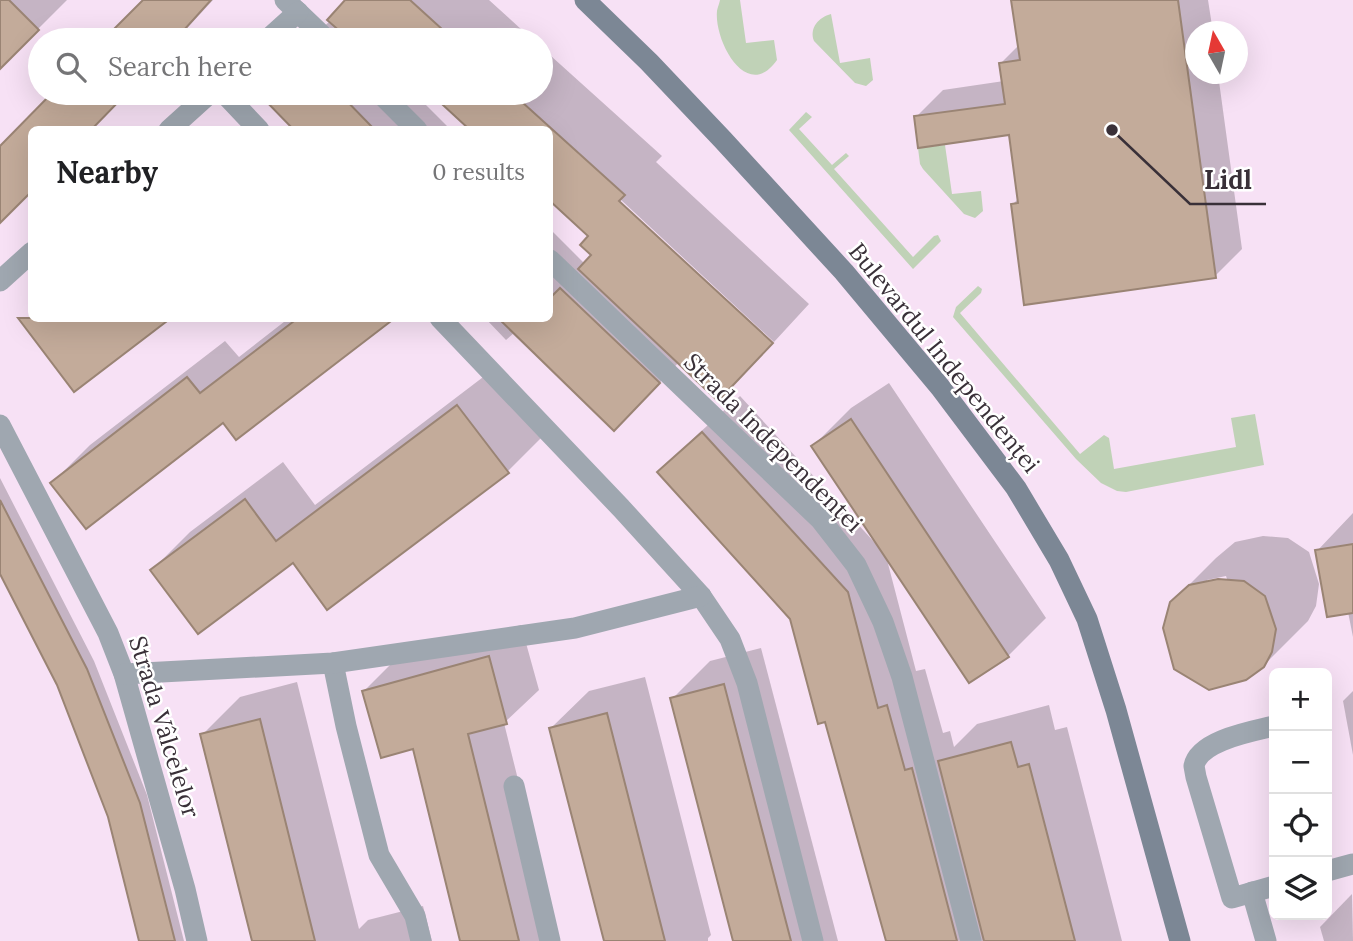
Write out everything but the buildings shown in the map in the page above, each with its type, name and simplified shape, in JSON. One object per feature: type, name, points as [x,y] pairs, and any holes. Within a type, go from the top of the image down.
[{"type":"main road","name":"Bulevardul Independenței","points":[[585,0],[714,130],[844,272],[940,387],[1016,488],[1059,560],[1087,619],[1116,710],[1180,941]]},
{"type":"street","points":[[275,28],[291,6],[314,28]]},
{"type":"street","points":[[173,126],[197,105]]},
{"type":"street","points":[[235,105],[255,126]]},
{"type":"street","points":[[392,105],[413,126]]},
{"type":"street","points":[[0,281],[28,256]]},
{"type":"street","name":"Strada Independenței","points":[[553,263],[821,520],[856,565],[883,622],[902,677],[971,941]]},
{"type":"street","points":[[444,322],[621,508],[701,597],[730,639],[747,683],[813,941]]},
{"type":"street","name":"Strada Vâlcelelor","points":[[0,425],[108,633],[124,674],[185,889],[197,941]]},
{"type":"street","points":[[124,674],[333,663],[575,628],[701,597]]},
{"type":"street","points":[[333,663],[379,856],[415,916],[421,941]]},
{"type":"street","points":[[1269,727],[1219,741],[1208,748],[1194,766],[1232,898],[1269,887]]},
{"type":"street","points":[[514,786],[550,941]]},
{"type":"street","points":[[1332,870],[1353,864]]},
{"type":"street","points":[[1252,892],[1266,941]]},
{"type":"green space","points":[[720,0],[740,0],[746,43],[774,40],[777,60],[766,71],[755,75],[744,71],[727,51],[717,23]]},
{"type":"green space","points":[[831,14],[840,63],[870,58],[873,80],[866,86],[855,83],[814,41],[816,24]]},
{"type":"green space","points":[[806,112],[812,117],[799,129],[832,165],[846,153],[849,156],[834,169],[913,257],[938,235],[941,241],[913,269],[789,130]]},
{"type":"green space","points":[[945,145],[952,194],[981,191],[983,211],[975,218],[964,214],[920,164],[918,148]]},
{"type":"green space","points":[[978,286],[982,289],[981,293],[960,313],[1080,454],[1104,435],[1109,438],[1114,469],[1236,447],[1231,418],[1255,414],[1264,465],[1126,492],[1117,491],[1101,483],[1076,459],[953,317],[956,307]]},
{"type":"place","name":"Lidl","points":[[1112,130]]}]
